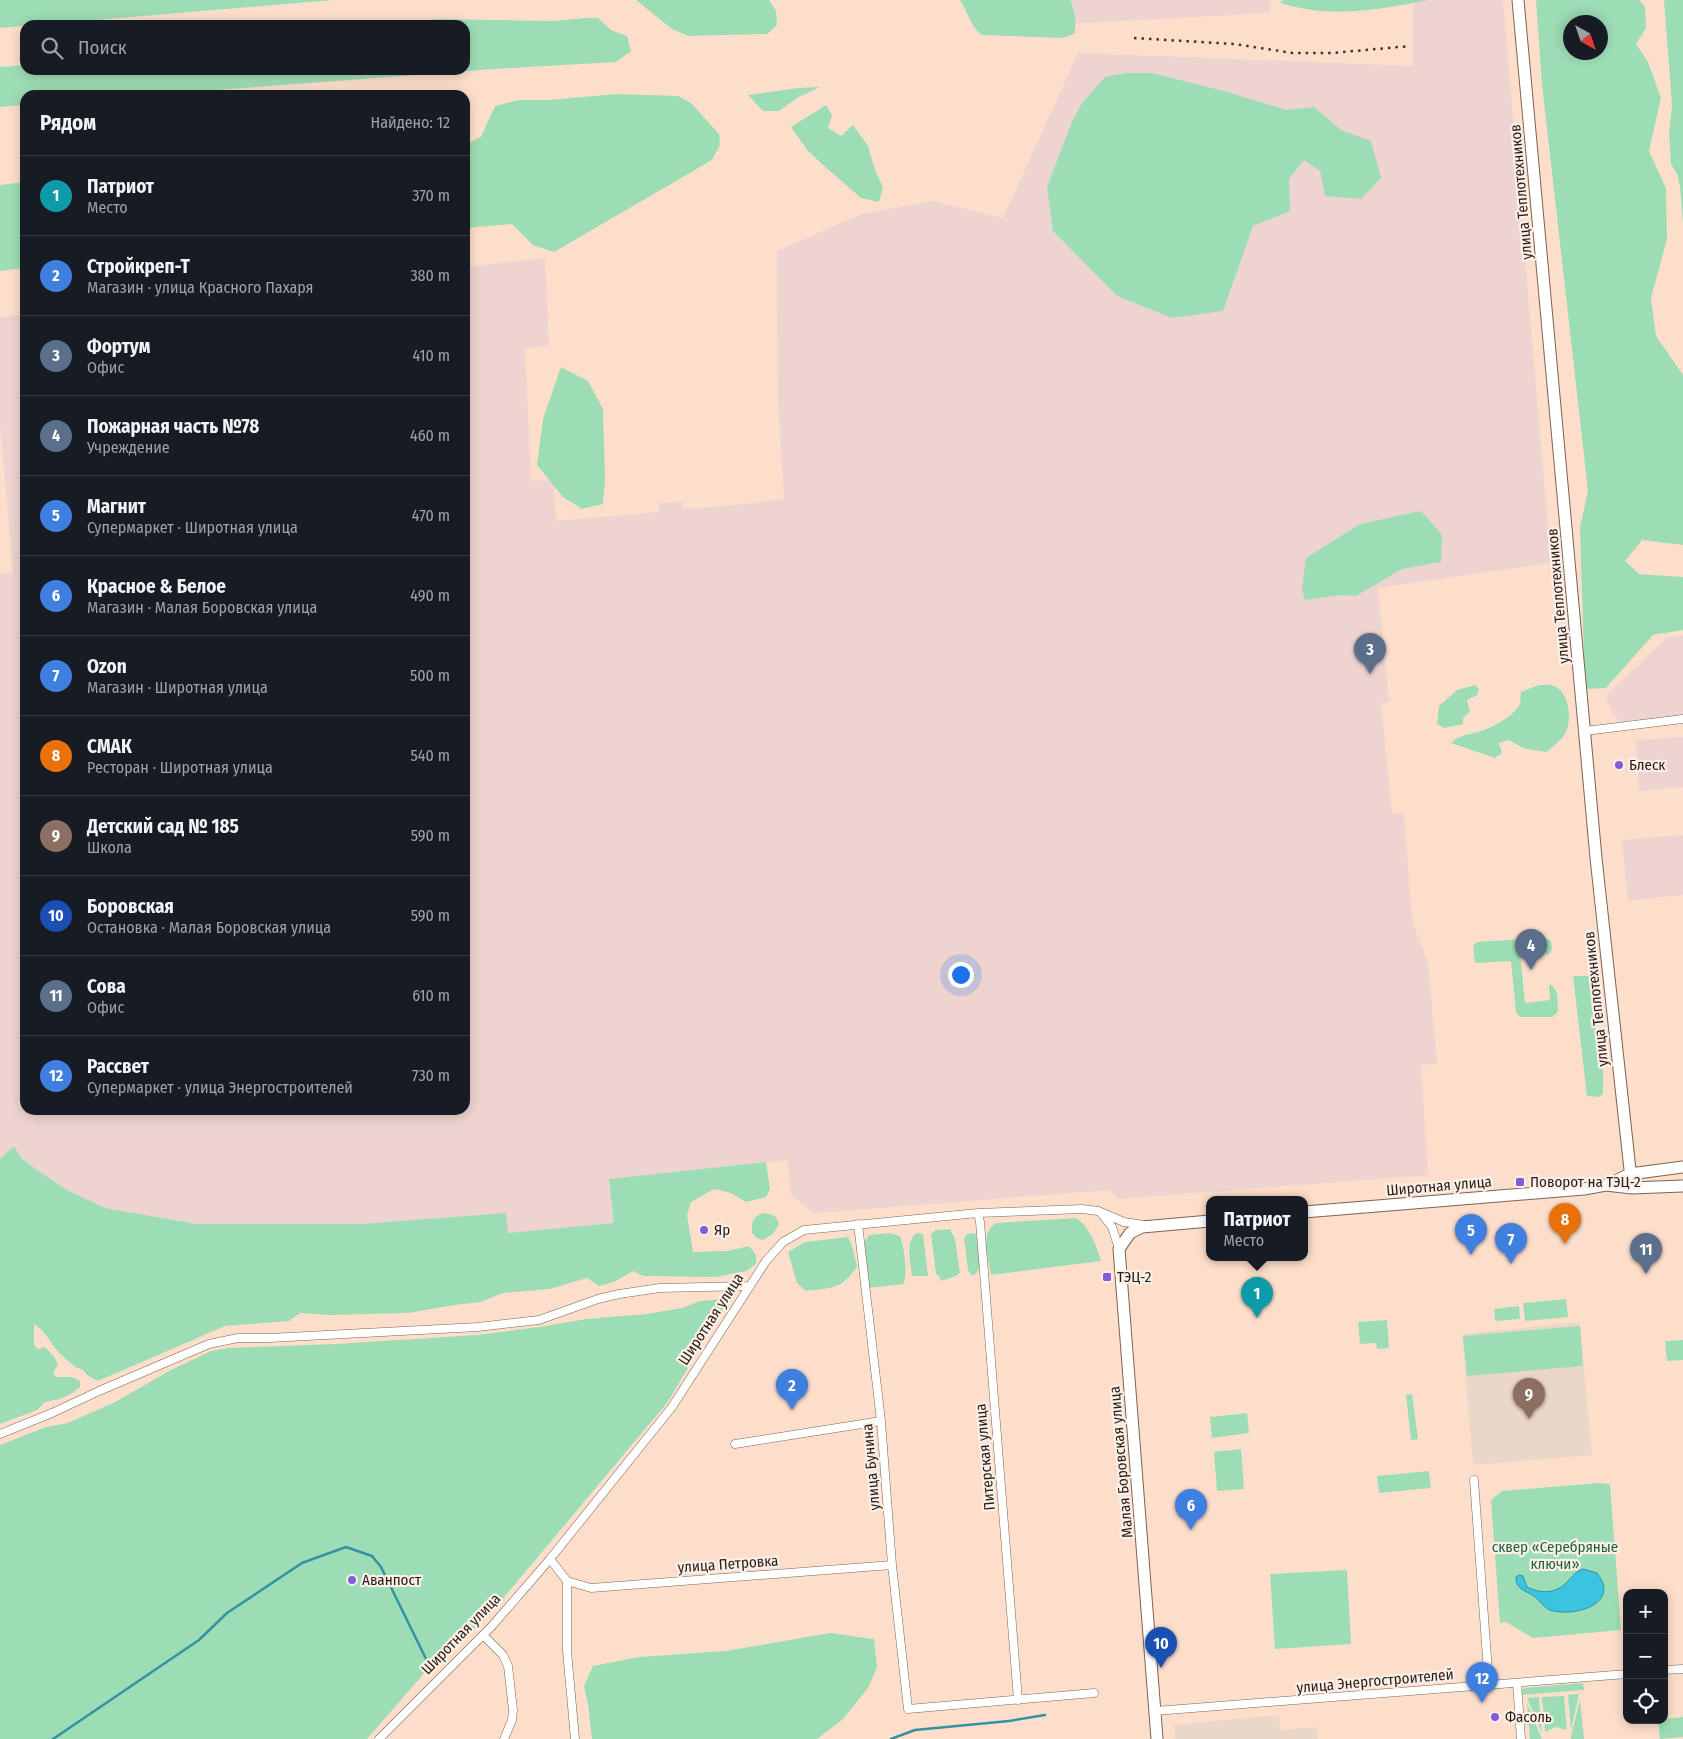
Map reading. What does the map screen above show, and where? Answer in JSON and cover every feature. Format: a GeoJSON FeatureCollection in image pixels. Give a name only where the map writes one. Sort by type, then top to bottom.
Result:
{"type":"FeatureCollection","features":[{"type":"Feature","properties":{"kind":"main road","name":"улица Теплотехников"},"geometry":{"type":"LineString","coordinates":[[1518,0],[1596,858],[1632,1188]]}},
{"type":"Feature","properties":{"kind":"main road","name":"Широтная улица"},"geometry":{"type":"LineString","coordinates":[[1308,1212],[1575,1190],[1606,1185],[1630,1174],[1683,1168]]}},
{"type":"Feature","properties":{"kind":"main road","name":"Широтная улица"},"geometry":{"type":"LineString","coordinates":[[1606,1185],[1632,1188],[1683,1186]]}},
{"type":"Feature","properties":{"kind":"main road","name":"Широтная улица"},"geometry":{"type":"LineString","coordinates":[[1148,1225],[1206,1221]]}},
{"type":"Feature","properties":{"kind":"main road"},"geometry":{"type":"LineString","coordinates":[[1119,1249],[1130,1233],[1148,1225]]}},
{"type":"Feature","properties":{"kind":"main road","name":"Малая Боровская улица"},"geometry":{"type":"LineString","coordinates":[[1119,1249],[1157,1739]]}},
{"type":"Feature","properties":{"kind":"street"},"geometry":{"type":"LineString","coordinates":[[1585,731],[1683,719]]}},
{"type":"Feature","properties":{"kind":"street","name":"Широтная улица"},"geometry":{"type":"LineString","coordinates":[[379,1739],[483,1635],[550,1559],[672,1407],[766,1260],[782,1242],[804,1230],[978,1213],[1082,1209],[1098,1211],[1124,1222],[1148,1225]]}},
{"type":"Feature","properties":{"kind":"street"},"geometry":{"type":"LineString","coordinates":[[1098,1211],[1112,1227],[1119,1249]]}},
{"type":"Feature","properties":{"kind":"street","name":"Питерская улица"},"geometry":{"type":"LineString","coordinates":[[978,1213],[1018,1700]]}},
{"type":"Feature","properties":{"kind":"street","name":"улица Бунина"},"geometry":{"type":"LineString","coordinates":[[858,1224],[881,1420],[892,1565],[908,1709],[1018,1700]]}},
{"type":"Feature","properties":{"kind":"street"},"geometry":{"type":"LineString","coordinates":[[0,1434],[210,1344],[238,1338],[487,1326],[539,1320],[619,1294],[660,1288],[750,1286]]}},
{"type":"Feature","properties":{"kind":"street"},"geometry":{"type":"LineString","coordinates":[[734,1444],[881,1420]]}},
{"type":"Feature","properties":{"kind":"street"},"geometry":{"type":"LineString","coordinates":[[1474,1480],[1489,1685]]}},
{"type":"Feature","properties":{"kind":"street"},"geometry":{"type":"LineString","coordinates":[[550,1559],[567,1581],[567,1651],[574,1739]]}},
{"type":"Feature","properties":{"kind":"street","name":"улица Петровка"},"geometry":{"type":"LineString","coordinates":[[567,1581],[591,1588],[892,1565]]}},
{"type":"Feature","properties":{"kind":"street"},"geometry":{"type":"LineString","coordinates":[[483,1635],[503,1655],[508,1666],[513,1710],[512,1720],[504,1739]]}},
{"type":"Feature","properties":{"kind":"street"},"geometry":{"type":"LineString","coordinates":[[1668,1670],[1683,1669]]}},
{"type":"Feature","properties":{"kind":"street","name":"улица Энергостроителей"},"geometry":{"type":"LineString","coordinates":[[1155,1712],[1623,1674]]}},
{"type":"Feature","properties":{"kind":"street"},"geometry":{"type":"LineString","coordinates":[[1517,1683],[1521,1739]]}},
{"type":"Feature","properties":{"kind":"street"},"geometry":{"type":"LineString","coordinates":[[1018,1700],[1094,1693]]}},
{"type":"Feature","properties":{"kind":"shaded area"},"geometry":{"type":"Polygon","coordinates":[[[1063,0],[1271,0],[1269,13],[1066,24],[1063,0]]]}},
{"type":"Feature","properties":{"kind":"shaded area"},"geometry":{"type":"Polygon","coordinates":[[[1413,0],[1503,0],[1551,563],[1378,588],[1389,702],[1381,703],[1392,814],[1404,813],[1412,921],[1428,962],[1437,1064],[1421,1065],[1428,1175],[1118,1199],[1110,1190],[814,1213],[791,1195],[788,1160],[609,1179],[615,1223],[507,1233],[505,1213],[362,1224],[197,1224],[105,1208],[67,1190],[43,1174],[22,1159],[14,1146],[0,1159],[0,574],[13,573],[0,422],[0,317],[20,315],[20,1115],[470,1115],[470,266],[545,258],[549,345],[525,349],[531,481],[553,480],[556,521],[659,512],[659,503],[683,502],[683,509],[784,499],[778,401],[777,251],[862,214],[933,201],[1003,218],[1078,53],[1413,66],[1413,0]]]}},
{"type":"Feature","properties":{"kind":"shaded area"},"geometry":{"type":"Polygon","coordinates":[[[1683,635],[1683,716],[1621,723],[1611,710],[1606,696],[1666,638],[1683,635]]]}},
{"type":"Feature","properties":{"kind":"shaded area"},"geometry":{"type":"Polygon","coordinates":[[[1683,737],[1683,787],[1639,791],[1636,740],[1683,737]]]}},
{"type":"Feature","properties":{"kind":"shaded area"},"geometry":{"type":"Polygon","coordinates":[[[1683,835],[1683,895],[1628,901],[1622,840],[1683,835]]]}},
{"type":"Feature","properties":{"kind":"shaded area"},"geometry":{"type":"Polygon","coordinates":[[[1580,1322],[1592,1455],[1473,1465],[1462,1334],[1580,1322]]]}},
{"type":"Feature","properties":{"kind":"shaded area"},"geometry":{"type":"Polygon","coordinates":[[[1279,1715],[1280,1730],[1317,1727],[1318,1739],[1175,1739],[1174,1725],[1279,1715]]]}},
{"type":"Feature","properties":{"kind":"green space"},"geometry":{"type":"Polygon","coordinates":[[[0,0],[334,0],[95,20],[20,20],[20,26],[0,28],[0,0]]]}},
{"type":"Feature","properties":{"kind":"green space"},"geometry":{"type":"Polygon","coordinates":[[[636,0],[769,0],[776,11],[777,25],[767,34],[688,36],[672,29],[636,0]]]}},
{"type":"Feature","properties":{"kind":"green space"},"geometry":{"type":"Polygon","coordinates":[[[960,0],[1070,0],[1075,17],[1074,34],[1063,38],[981,35],[974,27],[960,0]]]}},
{"type":"Feature","properties":{"kind":"green space"},"geometry":{"type":"Polygon","coordinates":[[[1283,0],[1429,0],[1372,10],[1337,12],[1318,11],[1280,3],[1283,0]]]}},
{"type":"Feature","properties":{"kind":"green space"},"geometry":{"type":"Polygon","coordinates":[[[1536,0],[1639,0],[1645,7],[1646,28],[1636,44],[1648,62],[1661,98],[1649,151],[1666,188],[1667,239],[1651,298],[1656,336],[1683,375],[1683,545],[1642,540],[1625,561],[1639,574],[1683,577],[1683,630],[1653,635],[1606,688],[1585,689],[1580,527],[1588,491],[1542,84],[1536,0]]]}},
{"type":"Feature","properties":{"kind":"green space"},"geometry":{"type":"Polygon","coordinates":[[[1664,0],[1683,0],[1683,225],[1680,186],[1677,174],[1671,164],[1669,133],[1672,106],[1664,0]]]}},
{"type":"Feature","properties":{"kind":"green space"},"geometry":{"type":"Polygon","coordinates":[[[598,18],[611,30],[627,36],[631,51],[616,62],[470,71],[470,20],[430,20],[436,19],[555,21],[598,18]]]}},
{"type":"Feature","properties":{"kind":"green space"},"geometry":{"type":"Polygon","coordinates":[[[20,65],[20,75],[415,75],[218,90],[20,90],[20,105],[0,107],[0,67],[20,65]]]}},
{"type":"Feature","properties":{"kind":"green space"},"geometry":{"type":"Polygon","coordinates":[[[1126,73],[1152,73],[1220,90],[1287,110],[1314,107],[1341,130],[1371,141],[1381,178],[1361,199],[1325,196],[1320,171],[1304,160],[1289,179],[1290,211],[1253,226],[1223,311],[1172,318],[1117,296],[1053,231],[1047,187],[1072,122],[1082,103],[1105,77],[1126,73]]]}},
{"type":"Feature","properties":{"kind":"green space"},"geometry":{"type":"Polygon","coordinates":[[[820,87],[797,98],[779,111],[763,111],[748,95],[798,88],[820,87]]]}},
{"type":"Feature","properties":{"kind":"green space"},"geometry":{"type":"Polygon","coordinates":[[[617,94],[678,96],[691,103],[719,134],[720,145],[712,160],[554,252],[533,245],[512,224],[470,228],[470,142],[481,137],[495,106],[519,100],[549,100],[617,94]]]}},
{"type":"Feature","properties":{"kind":"green space"},"geometry":{"type":"Polygon","coordinates":[[[826,105],[832,115],[828,128],[841,136],[853,125],[868,146],[875,170],[883,187],[879,202],[861,198],[808,151],[791,127],[826,105]]]}},
{"type":"Feature","properties":{"kind":"green space"},"geometry":{"type":"Polygon","coordinates":[[[20,183],[20,269],[0,271],[0,185],[20,183]]]}},
{"type":"Feature","properties":{"kind":"green space"},"geometry":{"type":"Polygon","coordinates":[[[561,367],[588,381],[603,409],[605,480],[603,504],[582,509],[563,497],[537,465],[543,419],[561,367]]]}},
{"type":"Feature","properties":{"kind":"green space"},"geometry":{"type":"Polygon","coordinates":[[[1421,511],[1442,535],[1441,562],[1402,569],[1356,596],[1341,595],[1305,600],[1302,589],[1306,558],[1360,524],[1421,511]]]}},
{"type":"Feature","properties":{"kind":"green space"},"geometry":{"type":"Polygon","coordinates":[[[1475,685],[1479,689],[1477,695],[1467,700],[1470,711],[1463,718],[1463,724],[1444,728],[1437,724],[1439,706],[1457,690],[1475,685]]]}},
{"type":"Feature","properties":{"kind":"green space"},"geometry":{"type":"Polygon","coordinates":[[[1539,685],[1551,685],[1559,689],[1566,700],[1569,713],[1568,727],[1565,735],[1547,752],[1526,749],[1508,740],[1499,743],[1502,753],[1495,758],[1451,743],[1459,737],[1484,730],[1504,720],[1520,704],[1521,692],[1539,685]]]}},
{"type":"Feature","properties":{"kind":"green space"},"geometry":{"type":"Polygon","coordinates":[[[1545,938],[1551,941],[1552,950],[1548,955],[1546,955],[1545,940],[1519,943],[1525,1003],[1550,1000],[1549,984],[1553,986],[1556,992],[1558,1011],[1553,1017],[1520,1017],[1516,1012],[1511,961],[1475,963],[1473,946],[1477,942],[1545,938]]]}},
{"type":"Feature","properties":{"kind":"green space"},"geometry":{"type":"Polygon","coordinates":[[[1573,976],[1592,976],[1597,995],[1593,1011],[1594,1023],[1600,1043],[1603,1073],[1603,1094],[1599,1097],[1587,1096],[1573,976]]]}},
{"type":"Feature","properties":{"kind":"green space"},"geometry":{"type":"Polygon","coordinates":[[[14,1146],[22,1159],[43,1174],[67,1190],[105,1208],[197,1224],[361,1224],[506,1213],[508,1233],[614,1223],[609,1179],[766,1162],[770,1189],[766,1197],[746,1202],[731,1193],[714,1189],[691,1202],[687,1215],[693,1252],[728,1251],[749,1246],[756,1255],[756,1264],[746,1271],[716,1277],[643,1276],[633,1271],[614,1282],[599,1286],[587,1278],[550,1289],[503,1293],[481,1302],[408,1313],[330,1315],[300,1313],[289,1321],[225,1326],[98,1381],[87,1375],[83,1370],[75,1367],[59,1353],[42,1330],[34,1324],[34,1345],[38,1349],[45,1347],[55,1358],[58,1365],[53,1373],[56,1377],[72,1377],[80,1381],[80,1387],[60,1399],[45,1402],[37,1410],[0,1424],[0,1159],[14,1146]]]}},
{"type":"Feature","properties":{"kind":"green space"},"geometry":{"type":"Polygon","coordinates":[[[763,1213],[774,1216],[779,1224],[773,1234],[763,1240],[757,1238],[752,1233],[752,1226],[753,1220],[763,1213]]]}},
{"type":"Feature","properties":{"kind":"green space"},"geometry":{"type":"Polygon","coordinates":[[[1076,1218],[1089,1231],[1101,1261],[991,1275],[986,1240],[991,1228],[996,1223],[1076,1218]]]}},
{"type":"Feature","properties":{"kind":"green space"},"geometry":{"type":"Polygon","coordinates":[[[950,1229],[955,1239],[960,1273],[941,1281],[936,1274],[931,1234],[936,1230],[950,1229]]]}},
{"type":"Feature","properties":{"kind":"green space"},"geometry":{"type":"Polygon","coordinates":[[[889,1233],[900,1236],[902,1242],[905,1266],[904,1284],[868,1288],[864,1243],[869,1235],[889,1233]]]}},
{"type":"Feature","properties":{"kind":"green space"},"geometry":{"type":"Polygon","coordinates":[[[917,1233],[923,1234],[928,1276],[912,1276],[909,1247],[917,1233]]]}},
{"type":"Feature","properties":{"kind":"green space"},"geometry":{"type":"Polygon","coordinates":[[[975,1233],[980,1263],[979,1269],[972,1276],[968,1270],[964,1238],[967,1234],[975,1233]]]}},
{"type":"Feature","properties":{"kind":"green space"},"geometry":{"type":"Polygon","coordinates":[[[848,1237],[857,1266],[847,1279],[836,1286],[806,1291],[797,1283],[788,1252],[805,1242],[848,1237]]]}},
{"type":"Feature","properties":{"kind":"green space"},"geometry":{"type":"Polygon","coordinates":[[[723,1299],[728,1301],[667,1403],[484,1621],[433,1663],[367,1739],[0,1739],[0,1445],[46,1427],[68,1423],[115,1402],[171,1370],[211,1351],[227,1348],[336,1344],[477,1335],[586,1319],[647,1314],[682,1308],[700,1301],[723,1299]]]}},
{"type":"Feature","properties":{"kind":"green space"},"geometry":{"type":"Polygon","coordinates":[[[1566,1299],[1568,1317],[1525,1321],[1523,1303],[1566,1299]]]}},
{"type":"Feature","properties":{"kind":"green space"},"geometry":{"type":"Polygon","coordinates":[[[1519,1306],[1520,1319],[1495,1321],[1494,1309],[1519,1306]]]}},
{"type":"Feature","properties":{"kind":"green space"},"geometry":{"type":"Polygon","coordinates":[[[1387,1320],[1389,1348],[1377,1349],[1376,1343],[1360,1344],[1358,1322],[1387,1320]]]}},
{"type":"Feature","properties":{"kind":"green space"},"geometry":{"type":"Polygon","coordinates":[[[1580,1326],[1583,1366],[1467,1376],[1463,1336],[1580,1326]]]}},
{"type":"Feature","properties":{"kind":"green space"},"geometry":{"type":"Polygon","coordinates":[[[1683,1340],[1683,1360],[1667,1361],[1665,1341],[1683,1340]]]}},
{"type":"Feature","properties":{"kind":"green space"},"geometry":{"type":"Polygon","coordinates":[[[1412,1394],[1418,1439],[1411,1440],[1406,1395],[1412,1394]]]}},
{"type":"Feature","properties":{"kind":"green space"},"geometry":{"type":"Polygon","coordinates":[[[1247,1413],[1249,1433],[1212,1438],[1210,1417],[1247,1413]]]}},
{"type":"Feature","properties":{"kind":"green space"},"geometry":{"type":"Polygon","coordinates":[[[1241,1449],[1244,1489],[1217,1491],[1214,1452],[1241,1449]]]}},
{"type":"Feature","properties":{"kind":"green space"},"geometry":{"type":"Polygon","coordinates":[[[1429,1471],[1431,1488],[1379,1493],[1377,1476],[1429,1471]]]}},
{"type":"Feature","properties":{"kind":"green space","name":"сквер «Серебряные ключи»"},"geometry":{"type":"Polygon","coordinates":[[[1599,1483],[1610,1484],[1621,1630],[1533,1638],[1506,1622],[1500,1623],[1491,1500],[1502,1491],[1599,1483]]]}},
{"type":"Feature","properties":{"kind":"green space"},"geometry":{"type":"Polygon","coordinates":[[[1347,1570],[1351,1644],[1275,1649],[1270,1574],[1347,1570]]]}},
{"type":"Feature","properties":{"kind":"green space"},"geometry":{"type":"Polygon","coordinates":[[[830,1633],[874,1639],[877,1667],[868,1688],[842,1720],[817,1739],[592,1739],[584,1686],[593,1666],[639,1657],[726,1651],[830,1633]]]}},
{"type":"Feature","properties":{"kind":"green space"},"geometry":{"type":"Polygon","coordinates":[[[1583,1683],[1584,1690],[1522,1695],[1524,1688],[1583,1683]]]}},
{"type":"Feature","properties":{"kind":"green space"},"geometry":{"type":"Polygon","coordinates":[[[1579,1694],[1571,1730],[1568,1695],[1579,1694]]]}},
{"type":"Feature","properties":{"kind":"green space"},"geometry":{"type":"Polygon","coordinates":[[[1564,1696],[1567,1730],[1556,1727],[1545,1732],[1542,1697],[1564,1696]]]}},
{"type":"Feature","properties":{"kind":"green space"},"geometry":{"type":"Polygon","coordinates":[[[1527,1698],[1539,1698],[1542,1733],[1527,1698]]]}},
{"type":"Feature","properties":{"kind":"green space"},"geometry":{"type":"Polygon","coordinates":[[[1580,1700],[1584,1739],[1571,1739],[1571,1736],[1580,1700]]]}},
{"type":"Feature","properties":{"kind":"green space"},"geometry":{"type":"Polygon","coordinates":[[[1527,1703],[1542,1739],[1530,1739],[1527,1703]]]}},
{"type":"Feature","properties":{"kind":"green space"},"geometry":{"type":"Polygon","coordinates":[[[1683,1717],[1683,1737],[1660,1739],[1658,1724],[1668,1724],[1668,1719],[1683,1717]]]}},
{"type":"Feature","properties":{"kind":"water"},"geometry":{"type":"Polygon","coordinates":[[[1583,1569],[1597,1573],[1603,1584],[1603,1593],[1592,1606],[1571,1612],[1548,1609],[1521,1588],[1516,1581],[1516,1577],[1519,1575],[1523,1576],[1527,1587],[1548,1592],[1558,1589],[1583,1569]]]}},
{"type":"Feature","properties":{"kind":"waterway"},"geometry":{"type":"LineString","coordinates":[[53,1739],[199,1640],[227,1613],[302,1563],[346,1547],[372,1556],[381,1567],[429,1665]]}},
{"type":"Feature","properties":{"kind":"waterway"},"geometry":{"type":"LineString","coordinates":[[891,1739],[915,1730],[1009,1721],[1045,1715]]}},
{"type":"Feature","properties":{"kind":"railway"},"geometry":{"type":"LineString","coordinates":[[1134,38],[1234,44],[1293,53],[1332,53],[1410,46]]}},
{"type":"Feature","properties":{"kind":"place","name":"Фортум"},"geometry":{"type":"Point","coordinates":[1370,674]}},
{"type":"Feature","properties":{"kind":"place","name":"Блеск"},"geometry":{"type":"Point","coordinates":[1619,765]}},
{"type":"Feature","properties":{"kind":"place","name":"Пожарная часть №78"},"geometry":{"type":"Point","coordinates":[1531,970]}},
{"type":"Feature","properties":{"kind":"place","name":"Поворот на ТЭЦ-2"},"geometry":{"type":"Point","coordinates":[1520,1182]}},
{"type":"Feature","properties":{"kind":"place","name":"Яр"},"geometry":{"type":"Point","coordinates":[704,1230]}},
{"type":"Feature","properties":{"kind":"place","name":"СМАК"},"geometry":{"type":"Point","coordinates":[1565,1244]}},
{"type":"Feature","properties":{"kind":"place","name":"Магнит"},"geometry":{"type":"Point","coordinates":[1471,1255]}},
{"type":"Feature","properties":{"kind":"place","name":"Ozon"},"geometry":{"type":"Point","coordinates":[1511,1264]}},
{"type":"Feature","properties":{"kind":"place","name":"Сова"},"geometry":{"type":"Point","coordinates":[1646,1274]}},
{"type":"Feature","properties":{"kind":"place","name":"ТЭЦ-2"},"geometry":{"type":"Point","coordinates":[1107,1277]}},
{"type":"Feature","properties":{"kind":"place","name":"Патриот"},"geometry":{"type":"Point","coordinates":[1257,1318]}},
{"type":"Feature","properties":{"kind":"place","name":"Стройкреп-Т"},"geometry":{"type":"Point","coordinates":[792,1410]}},
{"type":"Feature","properties":{"kind":"place","name":"Детский сад № 185"},"geometry":{"type":"Point","coordinates":[1529,1419]}},
{"type":"Feature","properties":{"kind":"place","name":"Красное & Белое"},"geometry":{"type":"Point","coordinates":[1191,1530]}},
{"type":"Feature","properties":{"kind":"place","name":"Аванпост"},"geometry":{"type":"Point","coordinates":[352,1580]}},
{"type":"Feature","properties":{"kind":"place","name":"Боровская"},"geometry":{"type":"Point","coordinates":[1161,1668]}},
{"type":"Feature","properties":{"kind":"place","name":"Рассвет"},"geometry":{"type":"Point","coordinates":[1482,1703]}},
{"type":"Feature","properties":{"kind":"place","name":"Фасоль"},"geometry":{"type":"Point","coordinates":[1495,1717]}}]}
